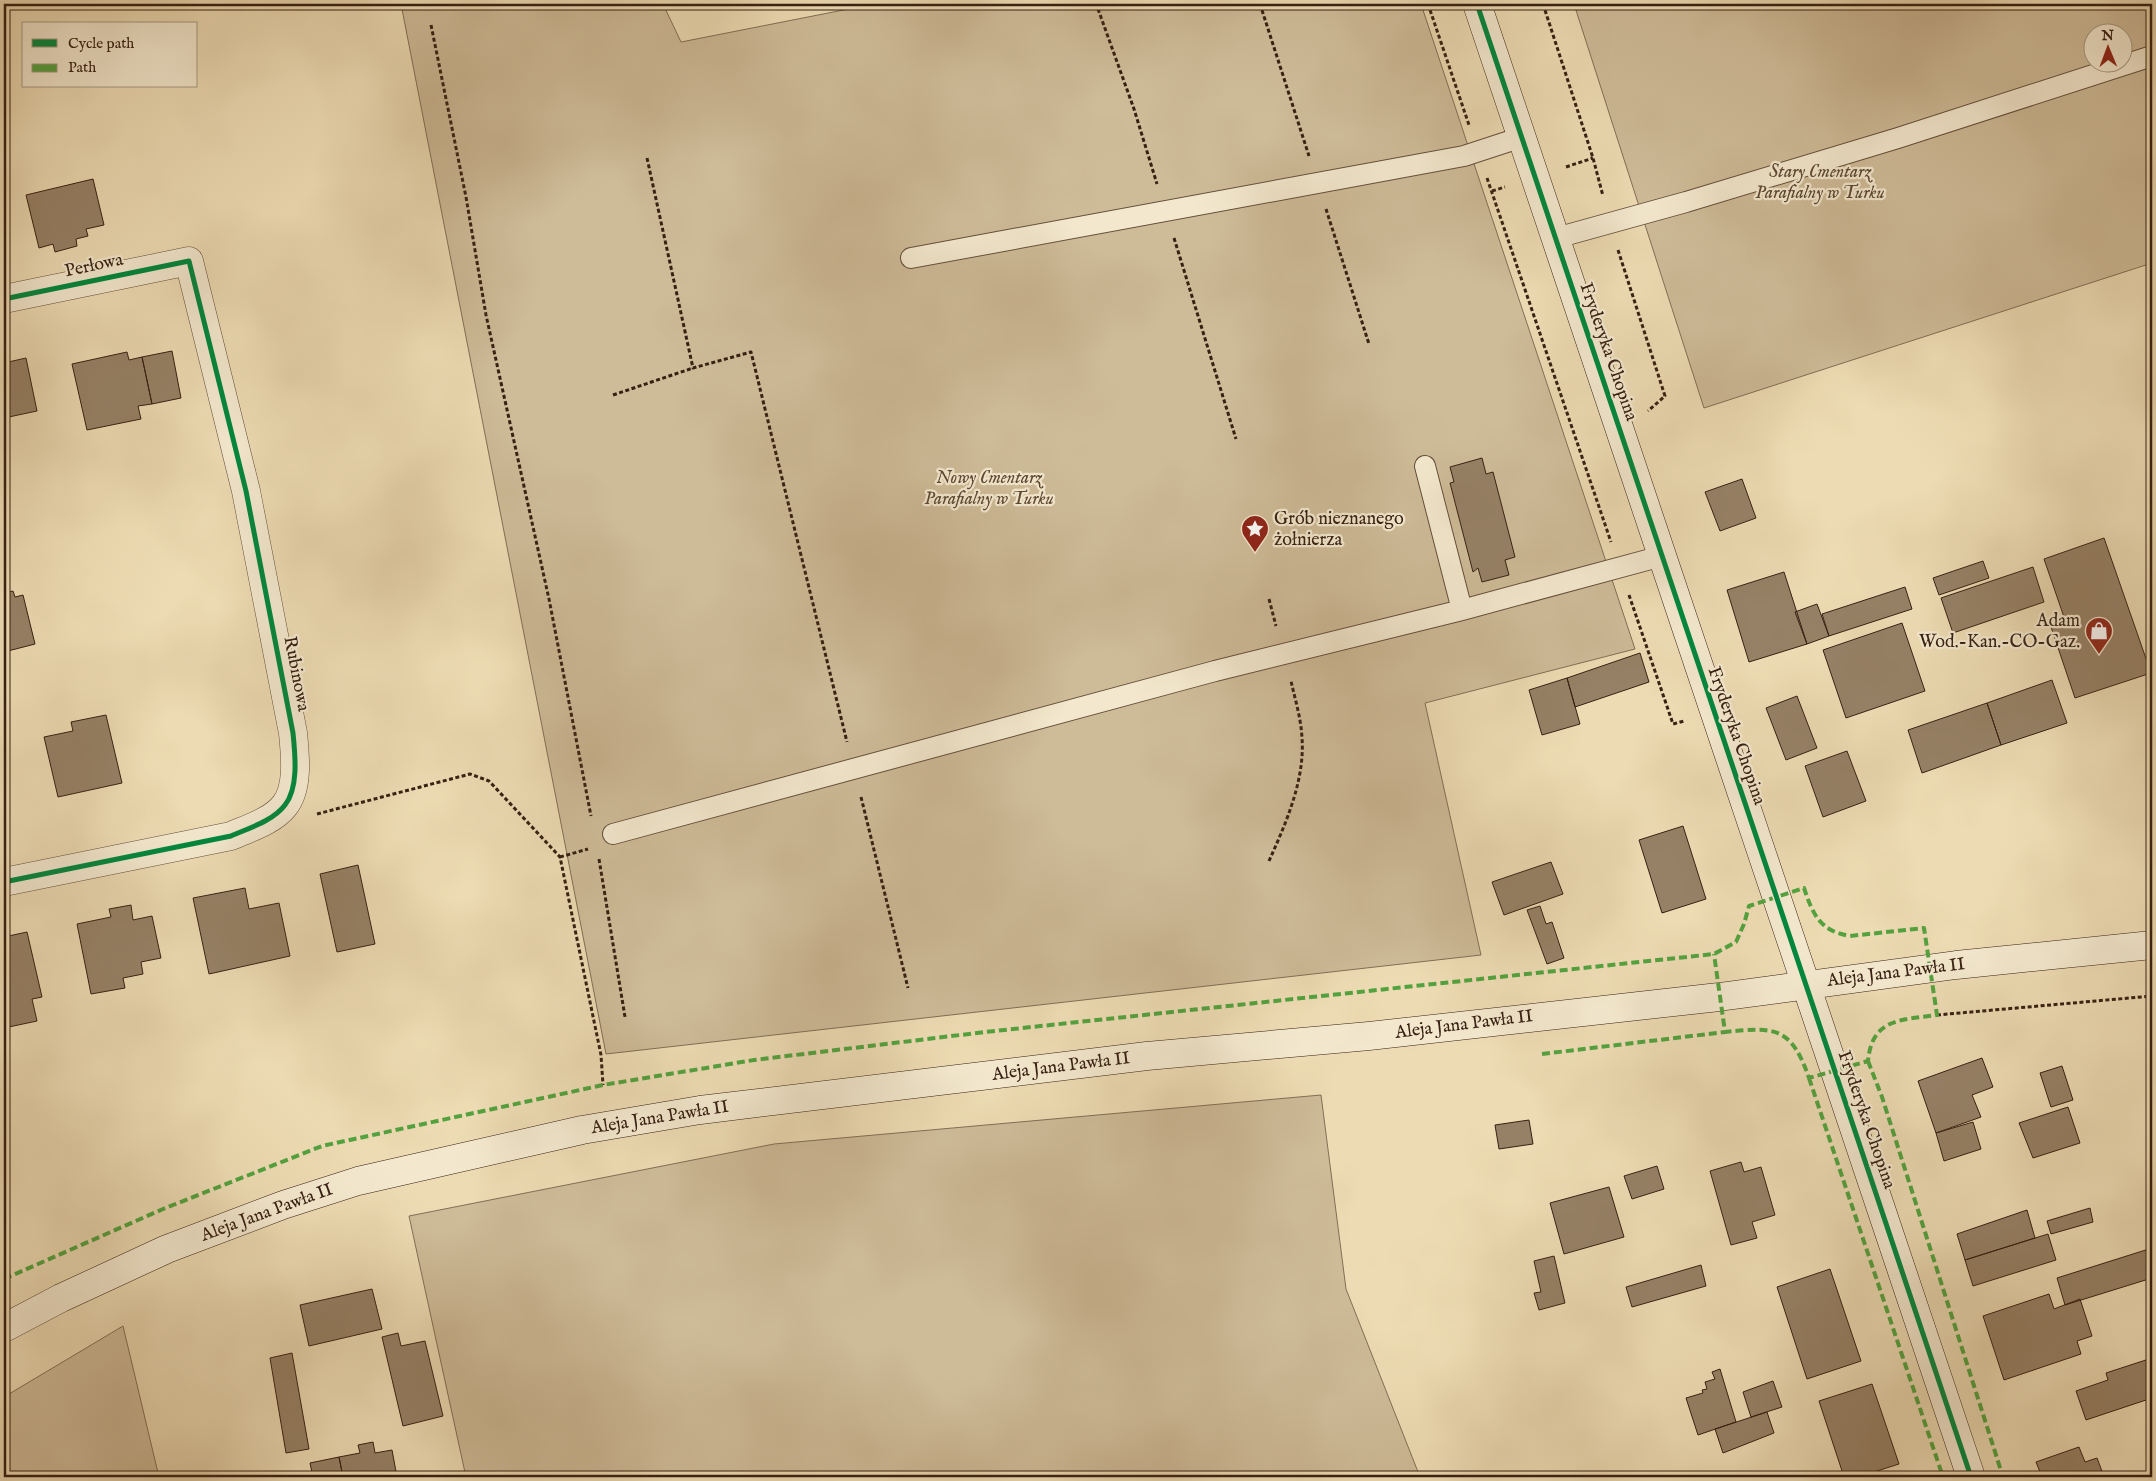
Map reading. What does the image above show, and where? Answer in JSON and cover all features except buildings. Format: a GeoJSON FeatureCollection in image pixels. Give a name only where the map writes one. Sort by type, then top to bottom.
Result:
{"type":"FeatureCollection","features":[{"type":"Feature","properties":{"kind":"street","name":"Fryderyka Chopina"},"geometry":{"type":"LineString","coordinates":[[1477,4],[1971,1477]]}},
{"type":"Feature","properties":{"kind":"street","name":"Perłowa"},"geometry":{"type":"LineString","coordinates":[[4,299],[189,260]]}},
{"type":"Feature","properties":{"kind":"street","name":"Rubinowa"},"geometry":{"type":"LineString","coordinates":[[4,882],[231,836],[262,822],[285,805],[296,774],[293,733],[246,491],[189,260]]}},
{"type":"Feature","properties":{"kind":"street","name":"Aleja Jana Pawła II"},"geometry":{"type":"LineString","coordinates":[[4,1328],[60,1298],[167,1249],[283,1205],[358,1181],[582,1130],[700,1110],[1137,1058],[1369,1036],[1805,985],[1956,965],[2152,945]]}},
{"type":"Feature","properties":{"kind":"lane"},"geometry":{"type":"LineString","coordinates":[[1556,238],[1686,202],[1888,141],[2152,56]]}},
{"type":"Feature","properties":{"kind":"lane"},"geometry":{"type":"LineString","coordinates":[[911,258],[1464,156],[1522,137]]}},
{"type":"Feature","properties":{"kind":"lane"},"geometry":{"type":"LineString","coordinates":[[1425,466],[1462,610]]}},
{"type":"Feature","properties":{"kind":"lane"},"geometry":{"type":"LineString","coordinates":[[613,834],[1284,654],[1462,610],[1662,556]]}},
{"type":"Feature","properties":{"kind":"path"},"geometry":{"type":"LineString","coordinates":[[1260,4],[1369,344]]}},
{"type":"Feature","properties":{"kind":"path"},"geometry":{"type":"LineString","coordinates":[[1428,4],[1473,135]]}},
{"type":"Feature","properties":{"kind":"path"},"geometry":{"type":"LineString","coordinates":[[1543,4],[1593,158],[1609,223],[1665,396],[1641,416]]}},
{"type":"Feature","properties":{"kind":"path"},"geometry":{"type":"LineString","coordinates":[[1098,9],[1134,109],[1236,440]]}},
{"type":"Feature","properties":{"kind":"path"},"geometry":{"type":"LineString","coordinates":[[431,25],[466,198],[486,315],[548,599],[591,818]]}},
{"type":"Feature","properties":{"kind":"path"},"geometry":{"type":"LineString","coordinates":[[647,158],[693,368]]}},
{"type":"Feature","properties":{"kind":"path"},"geometry":{"type":"LineString","coordinates":[[1485,172],[1612,546]]}},
{"type":"Feature","properties":{"kind":"path"},"geometry":{"type":"LineString","coordinates":[[613,394],[693,368],[751,352],[908,988]]}},
{"type":"Feature","properties":{"kind":"path"},"geometry":{"type":"LineString","coordinates":[[1628,593],[1672,724],[1690,720]]}},
{"type":"Feature","properties":{"kind":"path"},"geometry":{"type":"LineString","coordinates":[[1269,861],[1289,816],[1299,773],[1303,740],[1284,654]]}},
{"type":"Feature","properties":{"kind":"path"},"geometry":{"type":"LineString","coordinates":[[308,816],[470,774],[489,781],[560,857],[601,1055],[603,1085]]}},
{"type":"Feature","properties":{"kind":"path"},"geometry":{"type":"LineString","coordinates":[[598,856],[626,1018]]}},
{"type":"Feature","properties":{"kind":"path"},"geometry":{"type":"LineString","coordinates":[[1937,1015],[2152,996]]}},
{"type":"Feature","properties":{"kind":"green space","name":"Nowy Cmentarz Parafialny w Turku"},"geometry":{"type":"Polygon","coordinates":[[[401,4],[663,4],[681,42],[874,4],[1421,4],[1635,649],[1425,703],[1481,955],[606,1054],[401,4]]]}},
{"type":"Feature","properties":{"kind":"green space","name":"Stary Cmentarz Parafialny w Turku"},"geometry":{"type":"Polygon","coordinates":[[[1574,4],[2152,4],[2152,263],[1704,408],[1574,4]]]}},
{"type":"Feature","properties":{"kind":"green space"},"geometry":{"type":"Polygon","coordinates":[[[1321,1095],[1346,1289],[1420,1477],[466,1477],[409,1216],[774,1144],[1321,1095]]]}},
{"type":"Feature","properties":{"kind":"green space"},"geometry":{"type":"Polygon","coordinates":[[[123,1326],[159,1477],[4,1477],[4,1397],[123,1326]]]}},
{"type":"Feature","properties":{"kind":"marked path"},"geometry":{"type":"LineString","coordinates":[[4,1279],[163,1209],[322,1146],[603,1085],[754,1060],[985,1032],[1714,954],[1736,942],[1749,906],[1804,888],[1819,920],[1825,926],[1840,934],[1850,936],[1924,928],[1937,1015],[1900,1020],[1890,1024],[1875,1036],[1868,1061],[1809,1078],[1795,1048],[1788,1039],[1779,1034],[1757,1030],[1725,1032],[1714,954]]}},
{"type":"Feature","properties":{"kind":"marked path"},"geometry":{"type":"LineString","coordinates":[[1542,1054],[1725,1032]]}},
{"type":"Feature","properties":{"kind":"marked path"},"geometry":{"type":"LineString","coordinates":[[1868,1061],[1882,1097],[2003,1477]]}},
{"type":"Feature","properties":{"kind":"marked path"},"geometry":{"type":"LineString","coordinates":[[1809,1078],[1943,1477]]}},
{"type":"Feature","properties":{"kind":"cycle path"},"geometry":{"type":"LineString","coordinates":[[1477,4],[1971,1477]]}},
{"type":"Feature","properties":{"kind":"cycle path"},"geometry":{"type":"LineString","coordinates":[[4,299],[189,261],[246,491],[293,733],[295,760],[294,780],[289,798],[280,811],[260,824],[231,836],[4,882]]}},
{"type":"Feature","properties":{"kind":"place","name":"Grób nieznanego żołnierza"},"geometry":{"type":"Point","coordinates":[1255,553]}},
{"type":"Feature","properties":{"kind":"place","name":"Adam Wod.-Kan.-CO-Gaz."},"geometry":{"type":"Point","coordinates":[2099,655]}}]}
